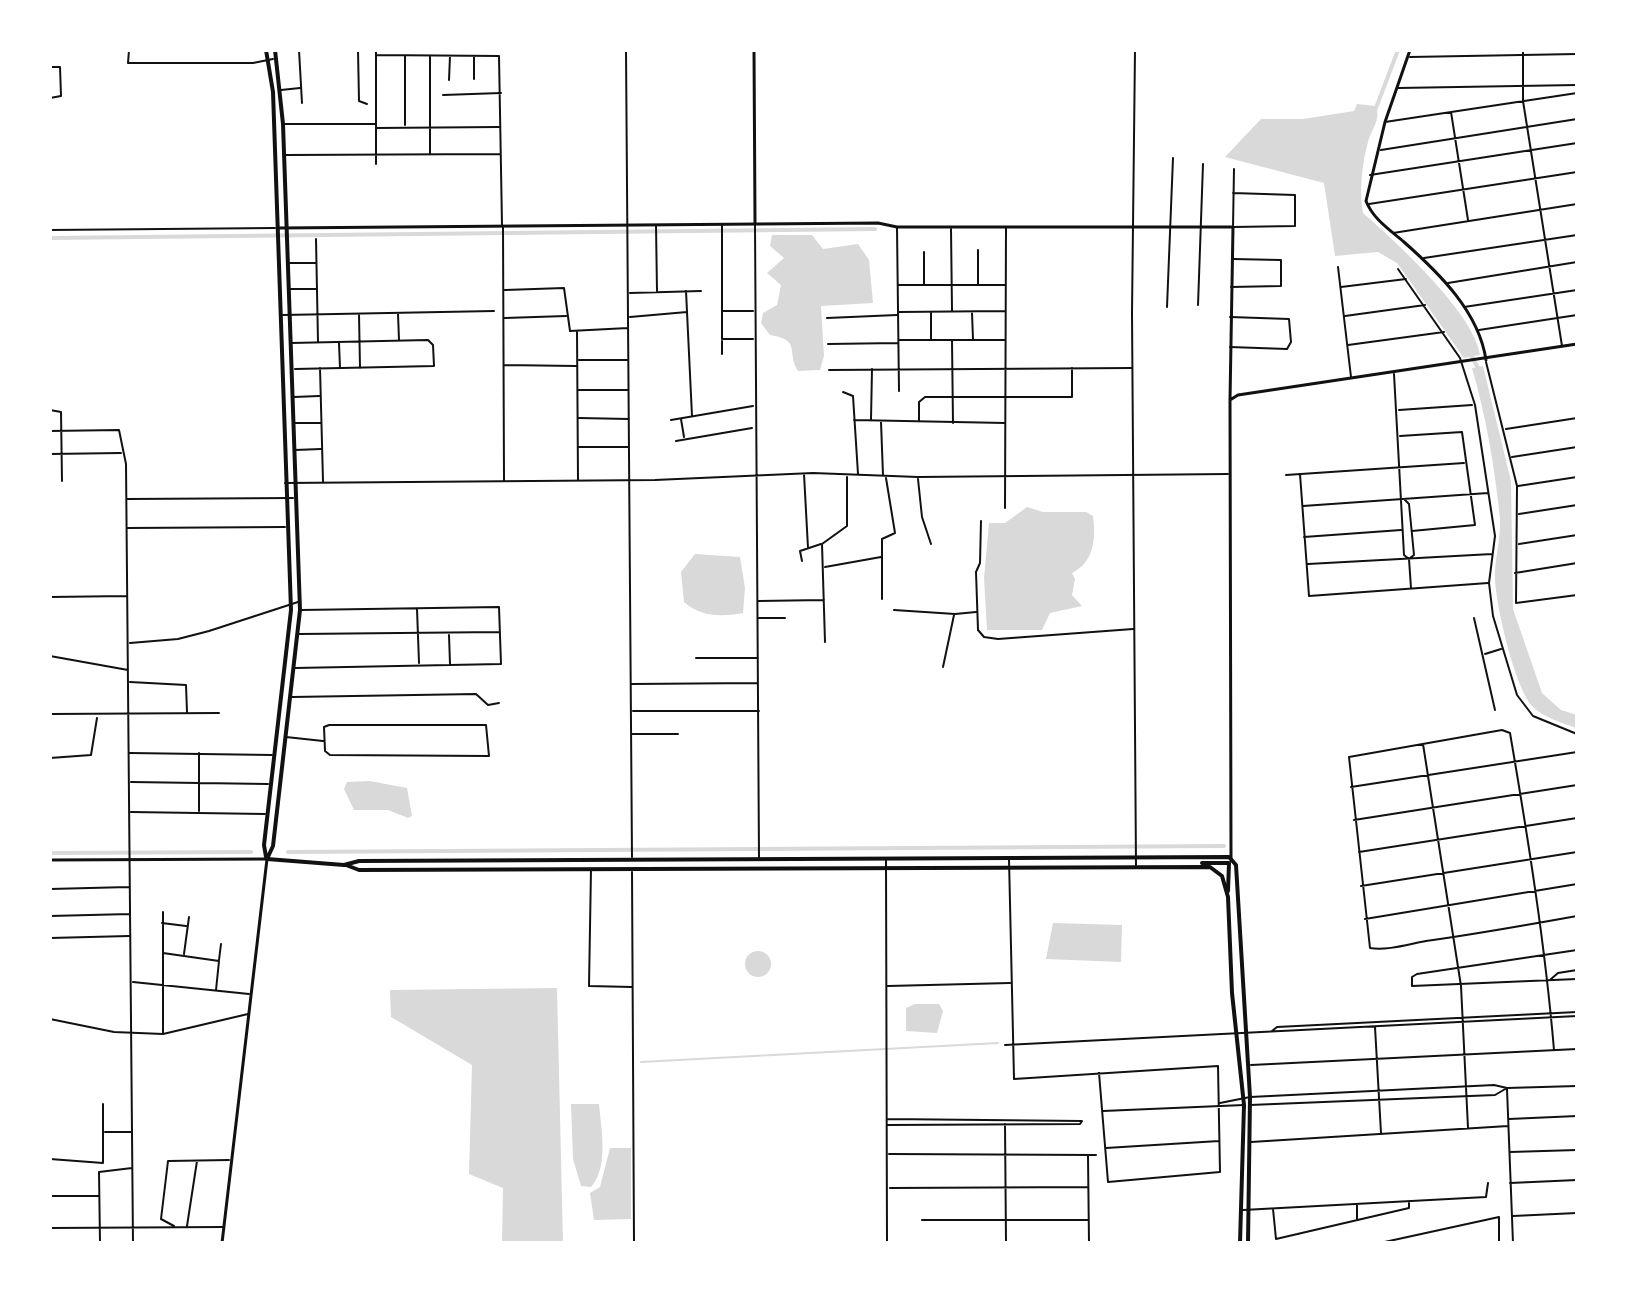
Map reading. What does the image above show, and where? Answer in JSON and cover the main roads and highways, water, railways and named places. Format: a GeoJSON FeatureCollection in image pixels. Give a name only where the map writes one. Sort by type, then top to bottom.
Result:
{"type":"FeatureCollection","features":[{"type":"Feature","properties":{"kind":"main road"},"geometry":{"type":"LineString","coordinates":[[266,50],[273,92],[291,603],[268,814],[267,859]]}},
{"type":"Feature","properties":{"kind":"main road"},"geometry":{"type":"LineString","coordinates":[[267,859],[273,846],[300,610],[283,124],[275,50]]}},
{"type":"Feature","properties":{"kind":"main road"},"geometry":{"type":"LineString","coordinates":[[344,865],[359,861],[759,857],[1136,857],[1230,861],[1236,865],[1250,1097],[1247,1105],[1248,1243]]}},
{"type":"Feature","properties":{"kind":"main road"},"geometry":{"type":"LineString","coordinates":[[759,857],[760,867]]}},
{"type":"Feature","properties":{"kind":"main road"},"geometry":{"type":"LineString","coordinates":[[267,859],[344,865],[359,870],[1136,865],[1230,861]]}},
{"type":"Feature","properties":{"kind":"main road"},"geometry":{"type":"LineString","coordinates":[[632,860],[632,868]]}},
{"type":"Feature","properties":{"kind":"main road"},"geometry":{"type":"LineString","coordinates":[[1230,861],[1228,897],[1237,1032],[1251,1142],[1240,1243]]}},
{"type":"Feature","properties":{"kind":"main road"},"geometry":{"type":"LineString","coordinates":[[1192,864],[1218,872],[1228,897]]}},
{"type":"Feature","properties":{"kind":"waterway"},"geometry":{"type":"LineString","coordinates":[[1376,108],[1398,50]]}},
{"type":"Feature","properties":{"kind":"waterway"},"geometry":{"type":"LineString","coordinates":[[50,238],[875,229]]}},
{"type":"Feature","properties":{"kind":"waterway"},"geometry":{"type":"LineString","coordinates":[[1470,353],[1479,370]]}},
{"type":"Feature","properties":{"kind":"waterway"},"geometry":{"type":"LineString","coordinates":[[288,852],[1224,846]]}},
{"type":"Feature","properties":{"kind":"waterway"},"geometry":{"type":"LineString","coordinates":[[50,853],[251,852]]}},
{"type":"Feature","properties":{"kind":"waterway"},"geometry":{"type":"LineString","coordinates":[[641,1062],[998,1043]]}}]}
